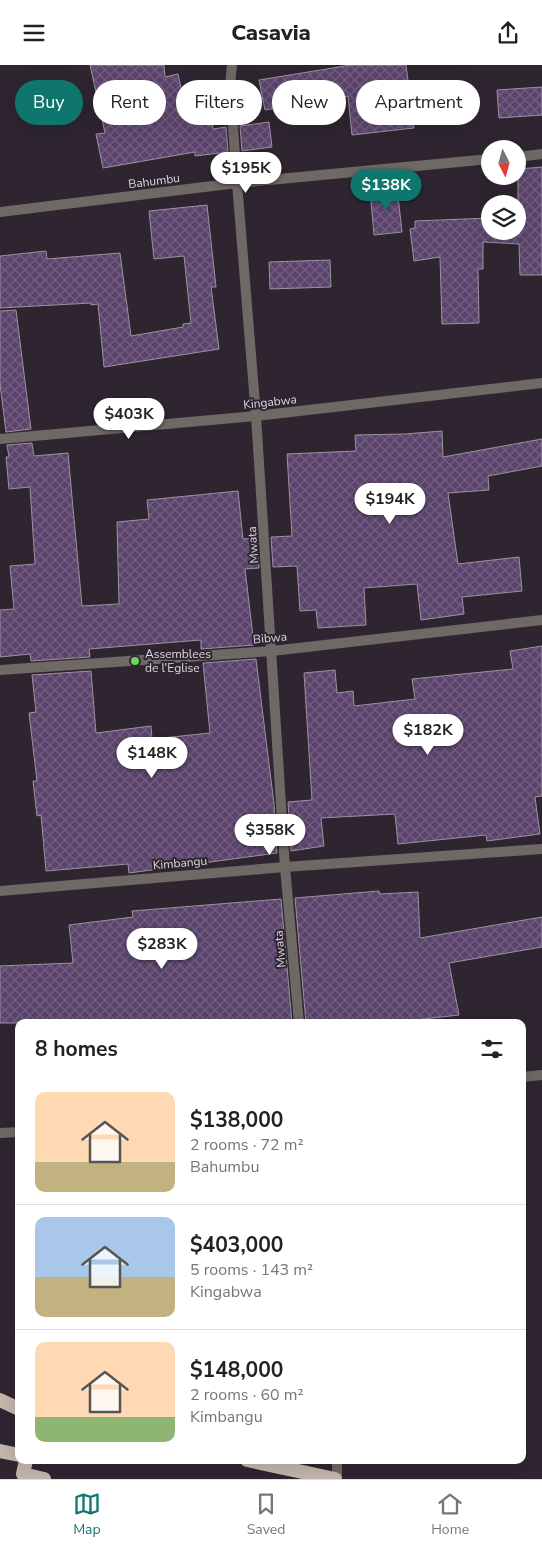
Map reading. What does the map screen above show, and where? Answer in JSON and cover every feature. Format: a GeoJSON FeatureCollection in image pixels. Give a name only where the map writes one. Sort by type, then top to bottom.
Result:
{"type":"FeatureCollection","features":[{"type":"Feature","properties":{"kind":"highway"},"geometry":{"type":"LineString","coordinates":[[0,1400],[15,1408]]}},
{"type":"Feature","properties":{"kind":"highway"},"geometry":{"type":"LineString","coordinates":[[0,1406],[15,1409]]}},
{"type":"Feature","properties":{"kind":"highway"},"geometry":{"type":"LineString","coordinates":[[0,1453],[15,1455]]}},
{"type":"Feature","properties":{"kind":"highway"},"geometry":{"type":"LineString","coordinates":[[25,1464],[23,1477],[44,1479]]}},
{"type":"Feature","properties":{"kind":"highway"},"geometry":{"type":"LineString","coordinates":[[266,1464],[336,1479]]}},
{"type":"Feature","properties":{"kind":"street","name":"Mwata"},"geometry":{"type":"LineString","coordinates":[[232,65],[230,85],[256,416],[285,867],[299,1019]]}},
{"type":"Feature","properties":{"kind":"street"},"geometry":{"type":"LineString","coordinates":[[526,156],[542,154]]}},
{"type":"Feature","properties":{"kind":"street","name":"Bahumbu"},"geometry":{"type":"LineString","coordinates":[[0,212],[237,183],[481,160]]}},
{"type":"Feature","properties":{"kind":"street","name":"Kingabwa"},"geometry":{"type":"LineString","coordinates":[[0,439],[256,416],[542,383]]}},
{"type":"Feature","properties":{"kind":"street","name":"Bibwa"},"geometry":{"type":"LineString","coordinates":[[0,670],[272,651],[542,620]]}},
{"type":"Feature","properties":{"kind":"street","name":"Kimbangu"},"geometry":{"type":"LineString","coordinates":[[0,891],[285,867],[542,849]]}},
{"type":"Feature","properties":{"kind":"street"},"geometry":{"type":"LineString","coordinates":[[526,1077],[542,1075]]}},
{"type":"Feature","properties":{"kind":"street"},"geometry":{"type":"LineString","coordinates":[[0,1133],[15,1132]]}},
{"type":"Feature","properties":{"kind":"street"},"geometry":{"type":"LineString","coordinates":[[336,1479],[337,1464]]}},
{"type":"Feature","properties":{"kind":"building"},"geometry":{"type":"Polygon","coordinates":[[[90,65],[164,65],[165,77],[178,74],[179,80],[176,80],[176,125],[212,125],[213,129],[226,127],[228,152],[195,156],[195,152],[103,168],[96,134],[105,133],[103,125],[166,125],[166,80],[93,80],[90,65]]]}},
{"type":"Feature","properties":{"kind":"building"},"geometry":{"type":"Polygon","coordinates":[[[351,65],[406,65],[408,80],[356,80],[356,125],[414,125],[414,128],[352,135],[348,96],[346,96],[346,80],[272,80],[272,109],[265,110],[262,80],[259,80],[351,65]]]}},
{"type":"Feature","properties":{"kind":"building"},"geometry":{"type":"Polygon","coordinates":[[[542,87],[542,115],[499,118],[497,90],[542,87]]]}},
{"type":"Feature","properties":{"kind":"building"},"geometry":{"type":"Polygon","coordinates":[[[269,122],[272,147],[242,151],[240,126],[262,125],[262,123],[269,122]]]}},
{"type":"Feature","properties":{"kind":"building"},"geometry":{"type":"Polygon","coordinates":[[[542,167],[542,275],[520,275],[519,244],[483,242],[483,269],[478,269],[479,323],[442,324],[440,257],[414,261],[410,229],[415,228],[415,221],[481,218],[481,240],[526,240],[526,195],[518,195],[518,185],[526,185],[526,168],[542,167]]]}},
{"type":"Feature","properties":{"kind":"building"},"geometry":{"type":"Polygon","coordinates":[[[397,187],[402,232],[374,235],[370,190],[397,187]]]}},
{"type":"Feature","properties":{"kind":"building"},"geometry":{"type":"Polygon","coordinates":[[[207,205],[216,287],[211,287],[219,349],[104,367],[98,304],[0,308],[0,256],[46,251],[47,259],[120,253],[131,336],[183,327],[183,324],[191,323],[184,256],[154,259],[149,211],[207,205]]]}},
{"type":"Feature","properties":{"kind":"building"},"geometry":{"type":"Polygon","coordinates":[[[330,260],[331,287],[270,289],[269,262],[330,260]]]}},
{"type":"Feature","properties":{"kind":"building"},"geometry":{"type":"Polygon","coordinates":[[[16,310],[31,429],[6,432],[0,384],[0,311],[16,310]]]}},
{"type":"Feature","properties":{"kind":"building"},"geometry":{"type":"Polygon","coordinates":[[[442,431],[443,457],[542,439],[542,466],[488,476],[489,490],[448,493],[458,564],[519,557],[522,591],[462,597],[464,614],[421,620],[417,584],[364,588],[366,625],[318,628],[316,610],[300,611],[297,566],[273,567],[271,537],[292,536],[287,454],[356,451],[355,435],[442,431]]]}},
{"type":"Feature","properties":{"kind":"building"},"geometry":{"type":"Polygon","coordinates":[[[32,443],[34,456],[68,453],[82,606],[119,604],[117,522],[149,519],[147,500],[238,491],[243,539],[257,538],[259,568],[245,569],[254,645],[201,649],[201,640],[89,649],[90,657],[31,661],[30,654],[0,657],[0,610],[14,609],[10,566],[35,564],[30,487],[9,489],[6,457],[9,457],[7,445],[32,443]]]}},
{"type":"Feature","properties":{"kind":"building"},"geometry":{"type":"Polygon","coordinates":[[[542,646],[542,796],[535,797],[540,834],[487,841],[486,835],[398,844],[395,814],[321,818],[324,846],[291,851],[288,802],[312,800],[304,673],[335,670],[337,693],[353,691],[354,706],[415,699],[412,679],[513,669],[510,651],[542,646]]]}},
{"type":"Feature","properties":{"kind":"building"},"geometry":{"type":"Polygon","coordinates":[[[256,659],[274,804],[277,853],[129,873],[128,864],[46,871],[41,815],[37,816],[33,781],[37,781],[29,713],[36,712],[32,675],[91,671],[96,733],[151,726],[152,739],[210,733],[203,663],[256,659]]]}},
{"type":"Feature","properties":{"kind":"building"},"geometry":{"type":"Polygon","coordinates":[[[379,891],[380,894],[418,892],[420,938],[542,917],[542,947],[449,963],[459,1015],[424,1019],[306,1019],[295,898],[379,891]]]}},
{"type":"Feature","properties":{"kind":"building"},"geometry":{"type":"Polygon","coordinates":[[[281,899],[292,1019],[15,1019],[15,1023],[0,1023],[0,966],[73,963],[69,925],[133,917],[132,911],[281,899]]]}},
{"type":"Feature","properties":{"kind":"place","name":"Assemblees de l'Eglise"},"geometry":{"type":"Point","coordinates":[135,661]}}]}
